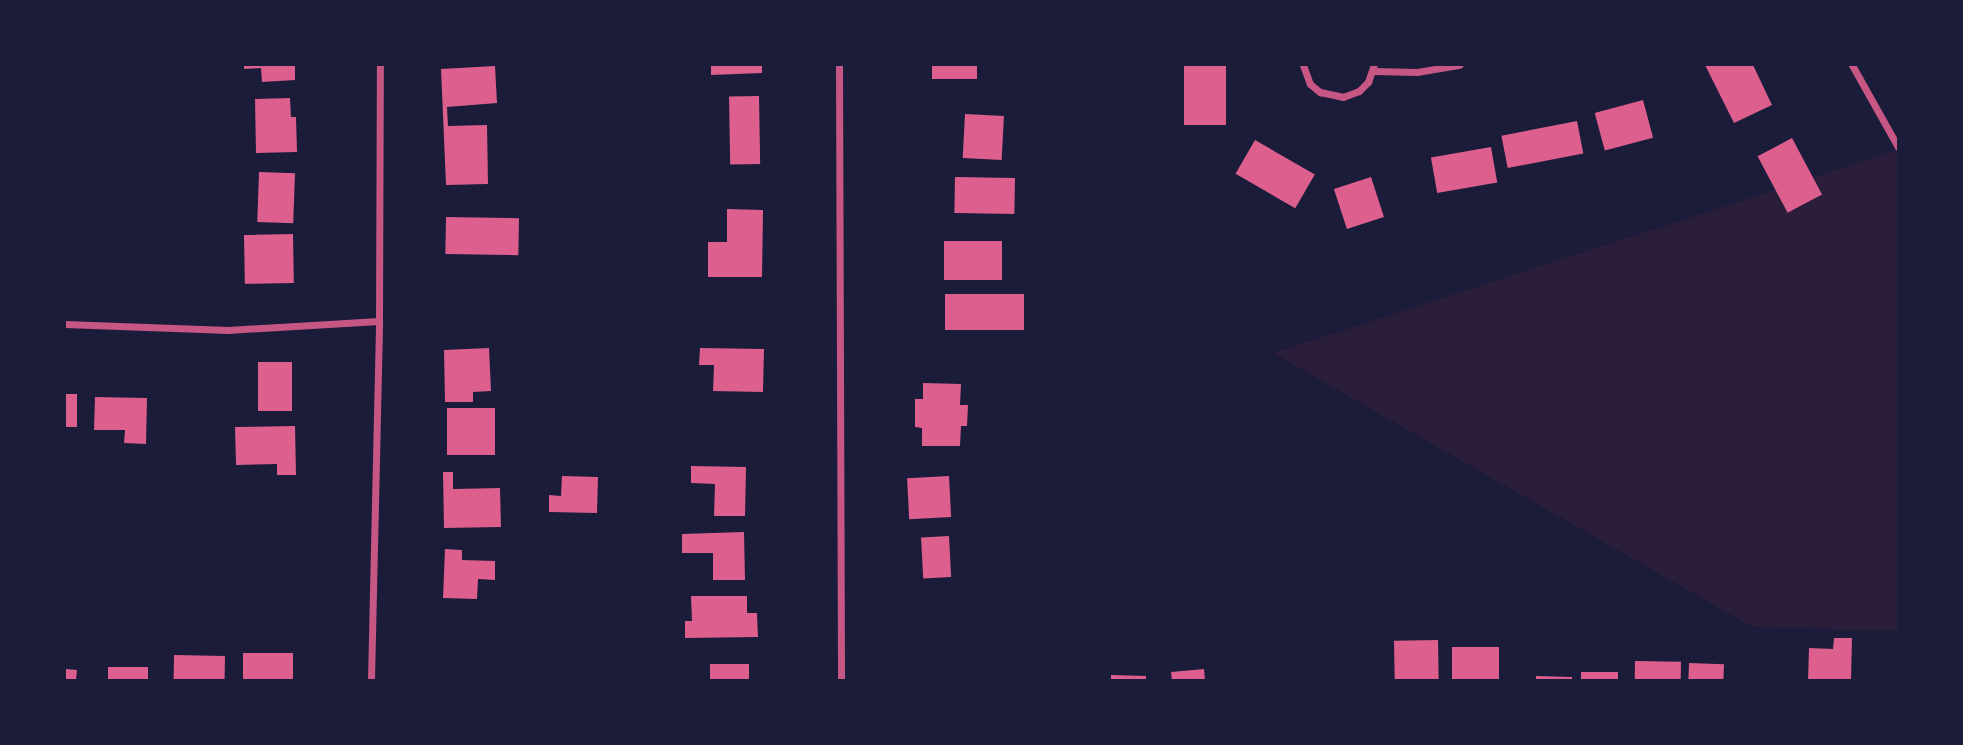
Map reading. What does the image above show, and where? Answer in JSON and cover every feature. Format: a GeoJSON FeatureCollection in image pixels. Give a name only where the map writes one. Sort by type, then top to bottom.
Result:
{"type":"FeatureCollection","features":[{"type":"Feature","properties":{"kind":"street"},"geometry":{"type":"LineString","coordinates":[[371,680],[379,321],[380,65]]}},
{"type":"Feature","properties":{"kind":"street"},"geometry":{"type":"LineString","coordinates":[[839,65],[841,680]]}},
{"type":"Feature","properties":{"kind":"street"},"geometry":{"type":"LineString","coordinates":[[1303,65],[1310,84],[1331,97],[1343,97],[1359,91],[1374,68],[1417,72],[1459,65]]}},
{"type":"Feature","properties":{"kind":"street"},"geometry":{"type":"LineString","coordinates":[[1852,65],[1898,147]]}},
{"type":"Feature","properties":{"kind":"street"},"geometry":{"type":"LineString","coordinates":[[65,324],[228,330],[379,321]]}},
{"type":"Feature","properties":{"kind":"shaded area"},"geometry":{"type":"Polygon","coordinates":[[[1898,150],[1898,631],[1752,627],[1273,353],[1898,150]]]}},
{"type":"Feature","properties":{"kind":"building"},"geometry":{"type":"Polygon","coordinates":[[[244,65],[295,65],[295,80],[262,82],[261,68],[244,69],[244,65]]]}},
{"type":"Feature","properties":{"kind":"building"},"geometry":{"type":"Polygon","coordinates":[[[711,65],[762,65],[762,73],[711,75],[711,65]]]}},
{"type":"Feature","properties":{"kind":"building"},"geometry":{"type":"Polygon","coordinates":[[[932,65],[977,65],[977,79],[932,79],[932,65]]]}},
{"type":"Feature","properties":{"kind":"building"},"geometry":{"type":"Polygon","coordinates":[[[1184,65],[1226,65],[1226,125],[1184,125],[1184,65]]]}},
{"type":"Feature","properties":{"kind":"building"},"geometry":{"type":"Polygon","coordinates":[[[1705,65],[1753,65],[1772,105],[1734,123],[1705,65]]]}},
{"type":"Feature","properties":{"kind":"building"},"geometry":{"type":"Polygon","coordinates":[[[495,66],[497,103],[447,107],[448,126],[487,125],[488,184],[446,185],[441,69],[495,66]]]}},
{"type":"Feature","properties":{"kind":"building"},"geometry":{"type":"Polygon","coordinates":[[[759,96],[760,164],[730,165],[729,97],[759,96]]]}},
{"type":"Feature","properties":{"kind":"building"},"geometry":{"type":"Polygon","coordinates":[[[290,98],[291,117],[296,117],[297,152],[256,153],[255,99],[290,98]]]}},
{"type":"Feature","properties":{"kind":"building"},"geometry":{"type":"Polygon","coordinates":[[[1643,100],[1653,138],[1605,151],[1595,113],[1643,100]]]}},
{"type":"Feature","properties":{"kind":"building"},"geometry":{"type":"Polygon","coordinates":[[[965,114],[1004,116],[1002,160],[963,158],[965,114]]]}},
{"type":"Feature","properties":{"kind":"building"},"geometry":{"type":"Polygon","coordinates":[[[1577,121],[1583,153],[1508,168],[1501,136],[1577,121]]]}},
{"type":"Feature","properties":{"kind":"building"},"geometry":{"type":"Polygon","coordinates":[[[1792,138],[1822,195],[1788,213],[1758,156],[1792,138]]]}},
{"type":"Feature","properties":{"kind":"building"},"geometry":{"type":"Polygon","coordinates":[[[1255,140],[1315,174],[1295,208],[1236,174],[1255,140]]]}},
{"type":"Feature","properties":{"kind":"building"},"geometry":{"type":"Polygon","coordinates":[[[1491,147],[1497,182],[1437,193],[1431,158],[1491,147]]]}},
{"type":"Feature","properties":{"kind":"building"},"geometry":{"type":"Polygon","coordinates":[[[259,172],[295,173],[293,223],[257,222],[259,172]]]}},
{"type":"Feature","properties":{"kind":"building"},"geometry":{"type":"Polygon","coordinates":[[[955,177],[1015,178],[1014,214],[954,213],[955,177]]]}},
{"type":"Feature","properties":{"kind":"building"},"geometry":{"type":"Polygon","coordinates":[[[1371,177],[1384,217],[1347,229],[1334,189],[1371,177]]]}},
{"type":"Feature","properties":{"kind":"building"},"geometry":{"type":"Polygon","coordinates":[[[727,209],[763,210],[762,277],[708,277],[708,242],[727,242],[727,209]]]}},
{"type":"Feature","properties":{"kind":"building"},"geometry":{"type":"Polygon","coordinates":[[[446,217],[519,218],[518,255],[445,254],[446,217]]]}},
{"type":"Feature","properties":{"kind":"building"},"geometry":{"type":"Polygon","coordinates":[[[293,234],[294,283],[245,284],[244,235],[293,234]]]}},
{"type":"Feature","properties":{"kind":"building"},"geometry":{"type":"Polygon","coordinates":[[[944,241],[1002,241],[1002,280],[944,280],[944,241]]]}},
{"type":"Feature","properties":{"kind":"building"},"geometry":{"type":"Polygon","coordinates":[[[945,294],[1024,294],[1024,330],[945,330],[945,294]]]}},
{"type":"Feature","properties":{"kind":"building"},"geometry":{"type":"Polygon","coordinates":[[[489,348],[491,391],[473,392],[473,402],[445,402],[444,350],[489,348]]]}},
{"type":"Feature","properties":{"kind":"building"},"geometry":{"type":"Polygon","coordinates":[[[700,348],[764,349],[763,392],[713,391],[714,365],[699,365],[700,348]]]}},
{"type":"Feature","properties":{"kind":"building"},"geometry":{"type":"Polygon","coordinates":[[[258,362],[292,362],[292,411],[258,411],[258,362]]]}},
{"type":"Feature","properties":{"kind":"building"},"geometry":{"type":"Polygon","coordinates":[[[923,383],[961,384],[960,405],[968,405],[967,426],[961,426],[960,446],[922,446],[922,428],[915,427],[915,399],[923,399],[923,383]]]}},
{"type":"Feature","properties":{"kind":"building"},"geometry":{"type":"Polygon","coordinates":[[[65,394],[77,394],[77,427],[65,427],[65,394]]]}},
{"type":"Feature","properties":{"kind":"building"},"geometry":{"type":"Polygon","coordinates":[[[95,397],[147,398],[146,444],[124,443],[125,430],[94,430],[95,397]]]}},
{"type":"Feature","properties":{"kind":"building"},"geometry":{"type":"Polygon","coordinates":[[[447,408],[495,408],[495,455],[447,455],[447,408]]]}},
{"type":"Feature","properties":{"kind":"building"},"geometry":{"type":"Polygon","coordinates":[[[295,426],[296,475],[277,475],[277,464],[236,465],[235,427],[295,426]]]}},
{"type":"Feature","properties":{"kind":"building"},"geometry":{"type":"Polygon","coordinates":[[[691,466],[746,467],[745,516],[714,516],[715,484],[691,483],[691,466]]]}},
{"type":"Feature","properties":{"kind":"building"},"geometry":{"type":"Polygon","coordinates":[[[443,472],[453,472],[453,489],[500,488],[501,527],[444,528],[443,472]]]}},
{"type":"Feature","properties":{"kind":"building"},"geometry":{"type":"Polygon","coordinates":[[[562,476],[598,477],[597,513],[549,512],[549,495],[561,496],[562,476]]]}},
{"type":"Feature","properties":{"kind":"building"},"geometry":{"type":"Polygon","coordinates":[[[949,476],[951,517],[909,519],[907,478],[949,476]]]}},
{"type":"Feature","properties":{"kind":"building"},"geometry":{"type":"Polygon","coordinates":[[[744,532],[745,580],[713,580],[713,553],[682,553],[682,534],[744,532]]]}},
{"type":"Feature","properties":{"kind":"building"},"geometry":{"type":"Polygon","coordinates":[[[949,536],[951,577],[923,578],[921,537],[949,536]]]}},
{"type":"Feature","properties":{"kind":"building"},"geometry":{"type":"Polygon","coordinates":[[[445,549],[462,550],[462,560],[495,561],[495,580],[478,579],[477,599],[443,598],[445,549]]]}},
{"type":"Feature","properties":{"kind":"building"},"geometry":{"type":"Polygon","coordinates":[[[691,596],[747,596],[747,613],[757,613],[758,637],[685,638],[685,621],[692,621],[691,596]]]}},
{"type":"Feature","properties":{"kind":"building"},"geometry":{"type":"Polygon","coordinates":[[[1834,638],[1852,638],[1851,680],[1808,680],[1809,648],[1833,649],[1834,638]]]}},
{"type":"Feature","properties":{"kind":"building"},"geometry":{"type":"Polygon","coordinates":[[[1438,640],[1439,680],[1395,680],[1394,641],[1438,640]]]}},
{"type":"Feature","properties":{"kind":"building"},"geometry":{"type":"Polygon","coordinates":[[[1452,647],[1499,647],[1499,680],[1452,680],[1452,647]]]}},
{"type":"Feature","properties":{"kind":"building"},"geometry":{"type":"Polygon","coordinates":[[[243,653],[293,653],[293,680],[243,680],[243,653]]]}},
{"type":"Feature","properties":{"kind":"building"},"geometry":{"type":"Polygon","coordinates":[[[174,655],[225,656],[225,680],[174,680],[174,655]]]}},
{"type":"Feature","properties":{"kind":"building"},"geometry":{"type":"Polygon","coordinates":[[[1635,661],[1681,662],[1681,680],[1635,680],[1635,661]]]}},
{"type":"Feature","properties":{"kind":"building"},"geometry":{"type":"Polygon","coordinates":[[[1689,663],[1724,664],[1723,680],[1688,680],[1689,663]]]}},
{"type":"Feature","properties":{"kind":"building"},"geometry":{"type":"Polygon","coordinates":[[[710,664],[749,664],[749,680],[710,680],[710,664]]]}},
{"type":"Feature","properties":{"kind":"building"},"geometry":{"type":"Polygon","coordinates":[[[108,667],[148,667],[148,680],[108,680],[108,667]]]}},
{"type":"Feature","properties":{"kind":"building"},"geometry":{"type":"Polygon","coordinates":[[[65,669],[77,670],[76,680],[65,680],[65,669]]]}},
{"type":"Feature","properties":{"kind":"building"},"geometry":{"type":"Polygon","coordinates":[[[1204,669],[1205,680],[1172,680],[1171,672],[1204,669]]]}},
{"type":"Feature","properties":{"kind":"building"},"geometry":{"type":"Polygon","coordinates":[[[1581,672],[1618,672],[1618,680],[1581,680],[1581,672]]]}},
{"type":"Feature","properties":{"kind":"building"},"geometry":{"type":"Polygon","coordinates":[[[1111,675],[1146,676],[1146,680],[1111,680],[1111,675]]]}},
{"type":"Feature","properties":{"kind":"building"},"geometry":{"type":"Polygon","coordinates":[[[1536,676],[1572,677],[1572,680],[1536,680],[1536,676]]]}}]}
